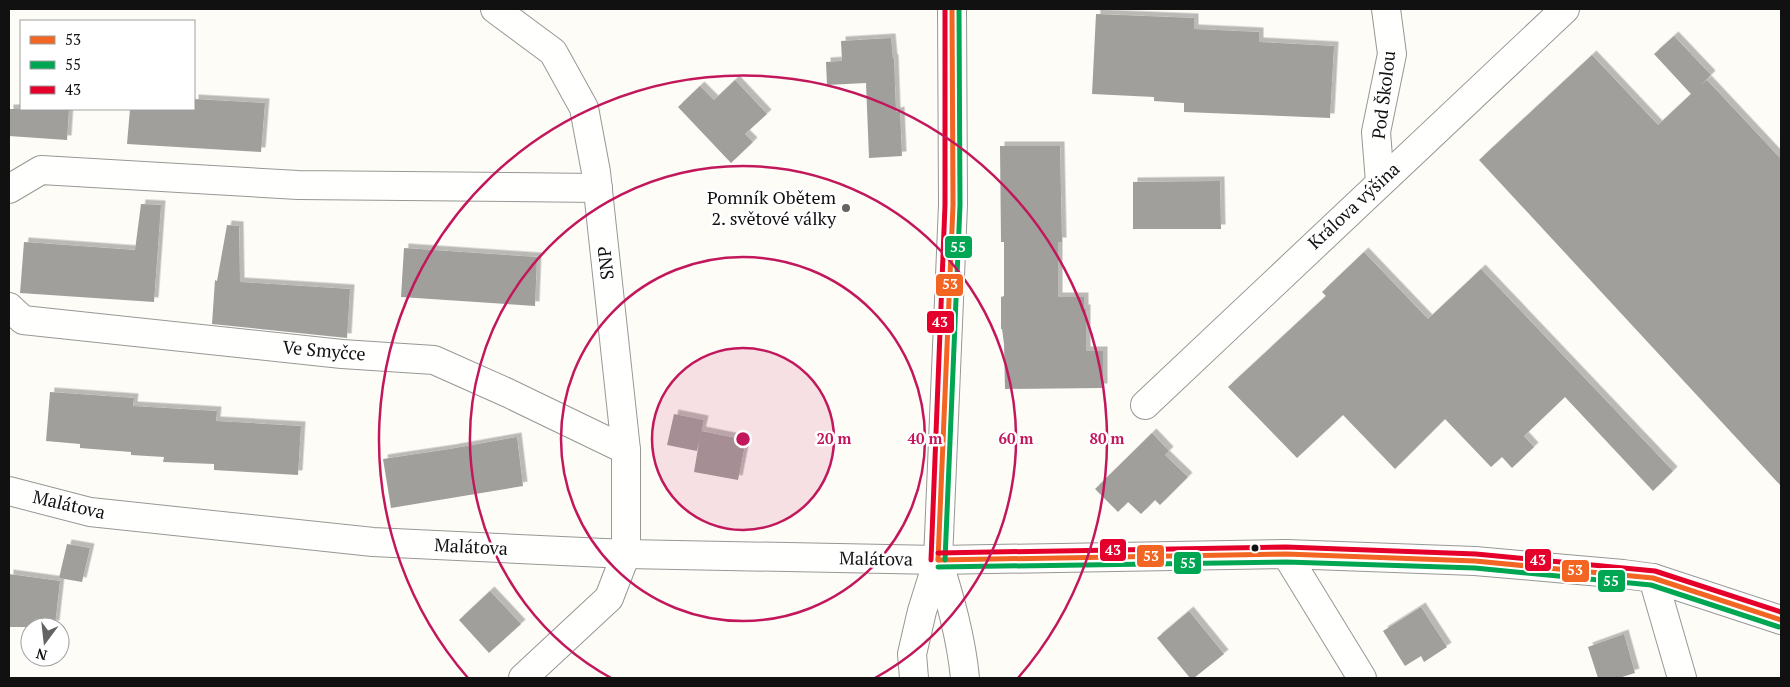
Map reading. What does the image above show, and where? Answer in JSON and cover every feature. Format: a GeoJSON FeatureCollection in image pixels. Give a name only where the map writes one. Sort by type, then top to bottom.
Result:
{"type":"FeatureCollection","features":[{"type":"Feature","properties":{"kind":"street","name":"SNP"},"geometry":{"type":"LineString","coordinates":[[496,9],[553,52],[584,108],[598,188],[626,450],[626,554]]}},
{"type":"Feature","properties":{"kind":"street"},"geometry":{"type":"LineString","coordinates":[[914,678],[912,654],[922,611],[938,560],[953,205],[952,9]]}},
{"type":"Feature","properties":{"kind":"street","name":"Pod Školou"},"geometry":{"type":"LineString","coordinates":[[1380,182],[1376,132],[1392,54],[1386,9]]}},
{"type":"Feature","properties":{"kind":"street","name":"Králova výšina"},"geometry":{"type":"LineString","coordinates":[[1145,405],[1565,9]]}},
{"type":"Feature","properties":{"kind":"street"},"geometry":{"type":"LineString","coordinates":[[9,189],[41,170],[298,185],[598,188]]}},
{"type":"Feature","properties":{"kind":"street","name":"Ve Smyčce"},"geometry":{"type":"LineString","coordinates":[[9,307],[23,320],[342,354],[434,360],[508,393],[626,450]]}},
{"type":"Feature","properties":{"kind":"street","name":"Malátova"},"geometry":{"type":"LineString","coordinates":[[9,491],[90,512],[373,542],[626,554],[938,560],[1286,554],[1475,561],[1653,578],[1769,616]]}},
{"type":"Feature","properties":{"kind":"street"},"geometry":{"type":"LineString","coordinates":[[523,678],[609,598],[626,554]]}},
{"type":"Feature","properties":{"kind":"street"},"geometry":{"type":"LineString","coordinates":[[1286,554],[1362,678]]}},
{"type":"Feature","properties":{"kind":"street"},"geometry":{"type":"LineString","coordinates":[[938,560],[962,650],[965,678]]}},
{"type":"Feature","properties":{"kind":"street"},"geometry":{"type":"LineString","coordinates":[[1653,578],[1682,678]]}},
{"type":"Feature","properties":{"kind":"street"},"geometry":{"type":"LineString","coordinates":[[1769,616],[1781,638]]}},
{"type":"Feature","properties":{"kind":"building"},"geometry":{"type":"Polygon","coordinates":[[[1096,14],[1194,18],[1194,29],[1259,32],[1259,42],[1334,46],[1330,118],[1184,112],[1184,103],[1154,101],[1154,97],[1092,94],[1096,14]]]}},
{"type":"Feature","properties":{"kind":"building"},"geometry":{"type":"Polygon","coordinates":[[[1674,36],[1711,75],[1701,85],[1707,80],[1781,159],[1781,486],[1479,160],[1592,55],[1658,125],[1691,94],[1654,54],[1674,36]]]}},
{"type":"Feature","properties":{"kind":"building"},"geometry":{"type":"Polygon","coordinates":[[[891,38],[894,59],[896,112],[900,111],[902,156],[869,158],[866,83],[827,85],[826,62],[842,61],[841,41],[891,38]]]}},
{"type":"Feature","properties":{"kind":"building"},"geometry":{"type":"Polygon","coordinates":[[[735,80],[767,114],[745,134],[753,142],[731,163],[678,107],[700,86],[714,100],[735,80]]]}},
{"type":"Feature","properties":{"kind":"building"},"geometry":{"type":"Polygon","coordinates":[[[195,99],[265,103],[261,152],[127,144],[130,110],[195,110],[195,99]]]}},
{"type":"Feature","properties":{"kind":"building"},"geometry":{"type":"Polygon","coordinates":[[[9,109],[69,110],[67,140],[9,136],[9,109]]]}},
{"type":"Feature","properties":{"kind":"building"},"geometry":{"type":"Polygon","coordinates":[[[1000,146],[1060,146],[1062,242],[1058,242],[1058,297],[1084,297],[1084,309],[1086,309],[1086,351],[1103,351],[1103,388],[1005,389],[1004,344],[1001,329],[1001,297],[1004,296],[1004,242],[1001,242],[1000,146]]]}},
{"type":"Feature","properties":{"kind":"building"},"geometry":{"type":"Polygon","coordinates":[[[1220,181],[1221,229],[1133,229],[1133,182],[1220,181]]]}},
{"type":"Feature","properties":{"kind":"building"},"geometry":{"type":"Polygon","coordinates":[[[141,204],[161,205],[154,302],[20,293],[24,242],[135,250],[141,204]]]}},
{"type":"Feature","properties":{"kind":"building"},"geometry":{"type":"Polygon","coordinates":[[[227,225],[239,226],[240,282],[350,289],[347,338],[212,324],[215,280],[217,281],[227,225]]]}},
{"type":"Feature","properties":{"kind":"building"},"geometry":{"type":"Polygon","coordinates":[[[404,248],[537,257],[535,306],[401,297],[404,248]]]}},
{"type":"Feature","properties":{"kind":"building"},"geometry":{"type":"Polygon","coordinates":[[[1364,252],[1428,319],[1481,269],[1673,471],[1653,491],[1565,397],[1524,436],[1534,447],[1512,468],[1502,457],[1491,467],[1445,419],[1395,469],[1343,415],[1297,458],[1228,387],[1326,296],[1322,292],[1364,252]]]}},
{"type":"Feature","properties":{"kind":"building"},"geometry":{"type":"Polygon","coordinates":[[[50,392],[134,398],[133,406],[217,411],[216,421],[301,426],[298,475],[214,470],[214,464],[163,462],[164,457],[131,455],[131,452],[80,448],[80,444],[46,441],[50,392]]]}},
{"type":"Feature","properties":{"kind":"building"},"geometry":{"type":"Polygon","coordinates":[[[674,414],[704,420],[697,451],[667,445],[674,414]]]}},
{"type":"Feature","properties":{"kind":"building"},"geometry":{"type":"Polygon","coordinates":[[[701,431],[746,440],[738,480],[694,472],[701,431]]]}},
{"type":"Feature","properties":{"kind":"building"},"geometry":{"type":"Polygon","coordinates":[[[1152,433],[1169,451],[1165,455],[1188,477],[1160,505],[1155,500],[1141,514],[1128,502],[1118,512],[1095,489],[1152,433]]]}},
{"type":"Feature","properties":{"kind":"building"},"geometry":{"type":"Polygon","coordinates":[[[517,437],[523,486],[391,508],[383,459],[517,437]]]}},
{"type":"Feature","properties":{"kind":"building"},"geometry":{"type":"Polygon","coordinates":[[[67,544],[90,548],[82,582],[59,578],[67,544]]]}},
{"type":"Feature","properties":{"kind":"building"},"geometry":{"type":"Polygon","coordinates":[[[9,574],[60,581],[56,617],[20,617],[20,627],[9,627],[9,574]]]}},
{"type":"Feature","properties":{"kind":"building"},"geometry":{"type":"Polygon","coordinates":[[[490,591],[521,624],[489,653],[459,620],[490,591]]]}},
{"type":"Feature","properties":{"kind":"building"},"geometry":{"type":"Polygon","coordinates":[[[1421,607],[1447,647],[1424,662],[1421,656],[1405,666],[1383,631],[1421,607]]]}},
{"type":"Feature","properties":{"kind":"building"},"geometry":{"type":"Polygon","coordinates":[[[1189,611],[1224,654],[1194,678],[1190,678],[1157,638],[1189,611]]]}},
{"type":"Feature","properties":{"kind":"building"},"geometry":{"type":"Polygon","coordinates":[[[1624,634],[1635,673],[1619,678],[1598,678],[1588,647],[1624,634]]]}},
{"type":"Feature","properties":{"kind":"transit line","name":"43"},"geometry":{"type":"LineString","coordinates":[[931,560],[945,205],[945,9]]}},
{"type":"Feature","properties":{"kind":"transit line","name":"53"},"geometry":{"type":"LineString","coordinates":[[938,560],[953,205],[952,9]]}},
{"type":"Feature","properties":{"kind":"transit line","name":"55"},"geometry":{"type":"LineString","coordinates":[[945,560],[960,205],[959,9]]}},
{"type":"Feature","properties":{"kind":"transit line","name":"43"},"geometry":{"type":"LineString","coordinates":[[938,553],[1286,547],[1476,554],[1655,571],[1781,612]]}},
{"type":"Feature","properties":{"kind":"transit line","name":"53"},"geometry":{"type":"LineString","coordinates":[[938,560],[1286,554],[1475,561],[1653,578],[1781,620]]}},
{"type":"Feature","properties":{"kind":"transit line","name":"55"},"geometry":{"type":"LineString","coordinates":[[938,567],[1286,562],[1475,568],[1651,585],[1779,627]]}},
{"type":"Feature","properties":{"kind":"place","name":"Pomník Obětem 2. světové války"},"geometry":{"type":"Point","coordinates":[846,208]}}]}
